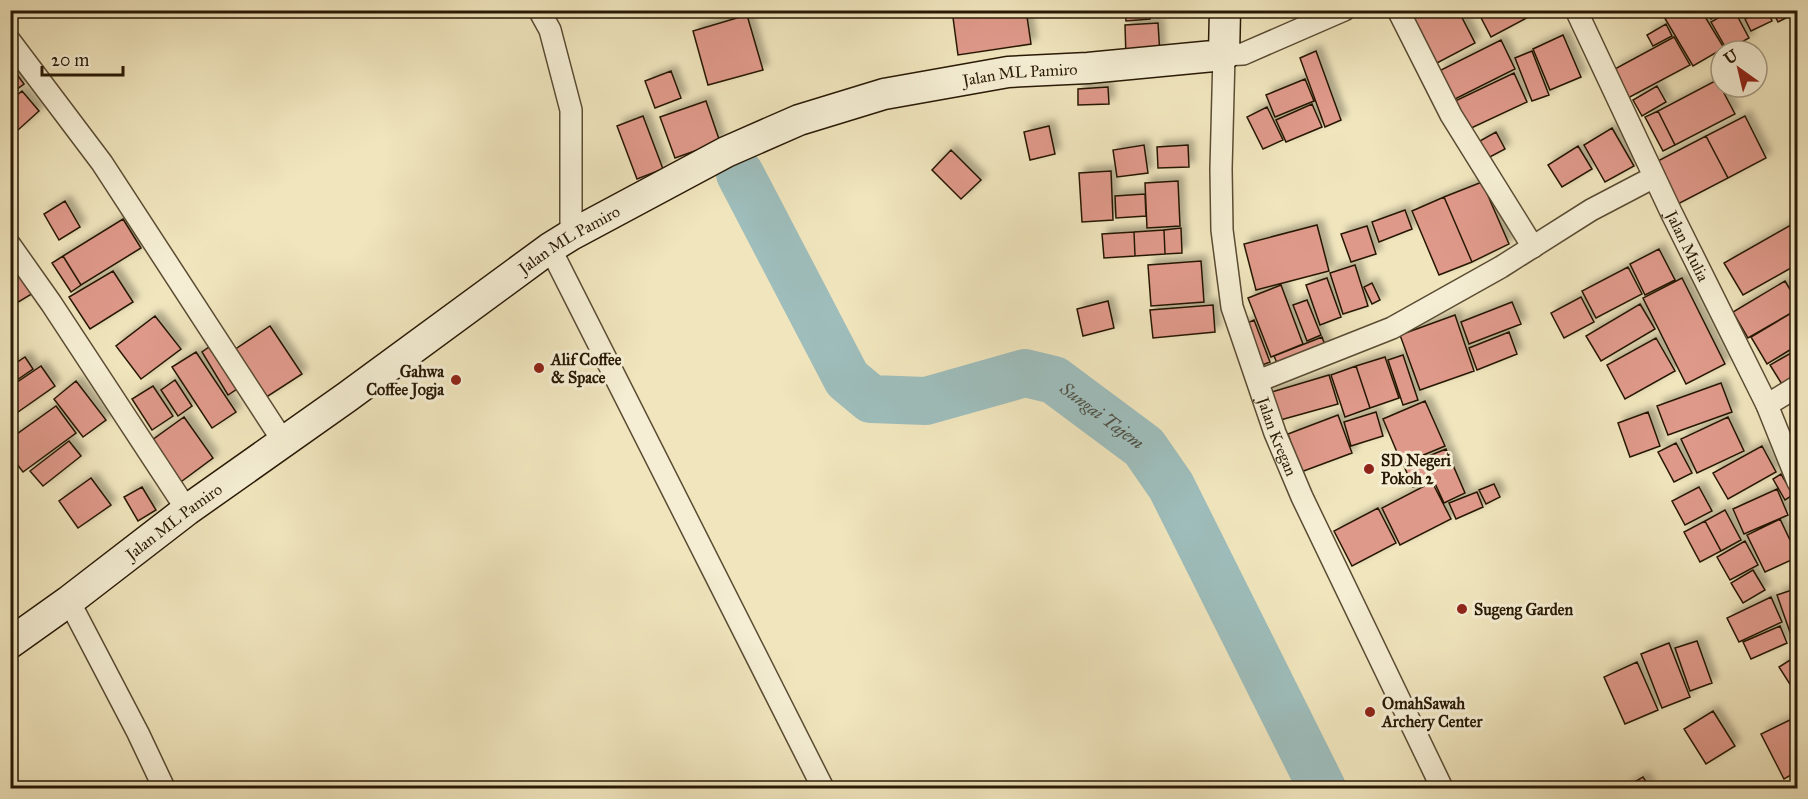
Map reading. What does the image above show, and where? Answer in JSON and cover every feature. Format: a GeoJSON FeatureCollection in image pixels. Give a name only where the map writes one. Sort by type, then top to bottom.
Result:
{"type":"FeatureCollection","features":[{"type":"Feature","properties":{"kind":"street"},"geometry":{"type":"LineString","coordinates":[[539,10],[550,30],[571,110],[560,241],[823,789]]}},
{"type":"Feature","properties":{"kind":"street"},"geometry":{"type":"LineString","coordinates":[[1225,10],[1224,55],[1243,54],[1344,10]]}},
{"type":"Feature","properties":{"kind":"street"},"geometry":{"type":"LineString","coordinates":[[1398,10],[1451,115],[1533,247]]}},
{"type":"Feature","properties":{"kind":"street","name":"Jalan Mulia"},"geometry":{"type":"LineString","coordinates":[[1576,10],[1654,177],[1767,405],[1797,482]]}},
{"type":"Feature","properties":{"kind":"street"},"geometry":{"type":"LineString","coordinates":[[10,41],[102,163],[283,441]]}},
{"type":"Feature","properties":{"kind":"street","name":"Jalan ML Pamiro"},"geometry":{"type":"LineString","coordinates":[[10,643],[69,601],[187,510],[347,397],[560,241],[726,152],[799,120],[884,94],[1008,72],[1088,68],[1224,55]]}},
{"type":"Feature","properties":{"kind":"street","name":"Jalan Kregan"},"geometry":{"type":"LineString","coordinates":[[1224,55],[1222,230],[1232,307],[1275,433],[1302,497],[1442,789]]}},
{"type":"Feature","properties":{"kind":"street"},"geometry":{"type":"LineString","coordinates":[[1258,381],[1392,328],[1491,273],[1591,210],[1654,177]]}},
{"type":"Feature","properties":{"kind":"street"},"geometry":{"type":"LineString","coordinates":[[10,246],[51,303],[187,510]]}},
{"type":"Feature","properties":{"kind":"street"},"geometry":{"type":"LineString","coordinates":[[1767,405],[1797,386]]}},
{"type":"Feature","properties":{"kind":"street"},"geometry":{"type":"LineString","coordinates":[[69,601],[165,789]]}},
{"type":"Feature","properties":{"kind":"building"},"geometry":{"type":"Polygon","coordinates":[[[952,10],[1026,10],[1031,44],[958,55],[952,10]]]}},
{"type":"Feature","properties":{"kind":"building"},"geometry":{"type":"Polygon","coordinates":[[[1125,10],[1150,10],[1150,19],[1126,21],[1125,10]]]}},
{"type":"Feature","properties":{"kind":"building"},"geometry":{"type":"Polygon","coordinates":[[[1156,10],[1196,10],[1196,13],[1156,17],[1156,10]]]}},
{"type":"Feature","properties":{"kind":"building"},"geometry":{"type":"Polygon","coordinates":[[[1408,10],[1458,10],[1475,43],[1437,63],[1408,10]]]}},
{"type":"Feature","properties":{"kind":"building"},"geometry":{"type":"Polygon","coordinates":[[[1477,10],[1532,10],[1534,14],[1491,37],[1477,10]]]}},
{"type":"Feature","properties":{"kind":"building"},"geometry":{"type":"Polygon","coordinates":[[[1660,10],[1701,10],[1719,39],[1709,39],[1709,57],[1693,66],[1660,10]]]}},
{"type":"Feature","properties":{"kind":"building"},"geometry":{"type":"Polygon","coordinates":[[[1706,10],[1726,10],[1711,19],[1706,10]]]}},
{"type":"Feature","properties":{"kind":"building"},"geometry":{"type":"Polygon","coordinates":[[[1734,10],[1749,38],[1721,39],[1711,22],[1734,10]]]}},
{"type":"Feature","properties":{"kind":"building"},"geometry":{"type":"Polygon","coordinates":[[[1767,10],[1772,21],[1751,31],[1745,19],[1767,10]]]}},
{"type":"Feature","properties":{"kind":"building"},"geometry":{"type":"Polygon","coordinates":[[[1772,10],[1798,10],[1798,12],[1778,22],[1772,10]]]}},
{"type":"Feature","properties":{"kind":"building"},"geometry":{"type":"Polygon","coordinates":[[[747,15],[763,70],[708,85],[693,31],[747,15]]]}},
{"type":"Feature","properties":{"kind":"building"},"geometry":{"type":"Polygon","coordinates":[[[1158,23],[1160,55],[1126,57],[1125,25],[1158,23]]]}},
{"type":"Feature","properties":{"kind":"building"},"geometry":{"type":"Polygon","coordinates":[[[1666,24],[1672,36],[1653,46],[1647,35],[1666,24]]]}},
{"type":"Feature","properties":{"kind":"building"},"geometry":{"type":"Polygon","coordinates":[[[1563,35],[1581,77],[1550,90],[1533,49],[1563,35]]]}},
{"type":"Feature","properties":{"kind":"building"},"geometry":{"type":"Polygon","coordinates":[[[1674,37],[1690,65],[1628,98],[1613,70],[1674,37]]]}},
{"type":"Feature","properties":{"kind":"building"},"geometry":{"type":"Polygon","coordinates":[[[1501,40],[1515,69],[1453,100],[1439,71],[1501,40]]]}},
{"type":"Feature","properties":{"kind":"building"},"geometry":{"type":"Polygon","coordinates":[[[1316,51],[1341,120],[1325,127],[1300,58],[1316,51]]]}},
{"type":"Feature","properties":{"kind":"building"},"geometry":{"type":"Polygon","coordinates":[[[1532,51],[1549,95],[1532,101],[1515,58],[1532,51]]]}},
{"type":"Feature","properties":{"kind":"building"},"geometry":{"type":"Polygon","coordinates":[[[10,65],[24,84],[10,94],[10,65]]]}},
{"type":"Feature","properties":{"kind":"building"},"geometry":{"type":"Polygon","coordinates":[[[671,71],[681,98],[655,108],[645,81],[671,71]]]}},
{"type":"Feature","properties":{"kind":"building"},"geometry":{"type":"Polygon","coordinates":[[[1514,73],[1527,102],[1467,130],[1453,102],[1514,73]]]}},
{"type":"Feature","properties":{"kind":"building"},"geometry":{"type":"Polygon","coordinates":[[[1305,79],[1314,101],[1275,117],[1266,95],[1305,79]]]}},
{"type":"Feature","properties":{"kind":"building"},"geometry":{"type":"Polygon","coordinates":[[[1709,84],[1709,99],[1727,99],[1735,114],[1675,145],[1658,111],[1709,84]]]}},
{"type":"Feature","properties":{"kind":"building"},"geometry":{"type":"Polygon","coordinates":[[[1657,86],[1666,102],[1642,116],[1633,100],[1657,86]]]}},
{"type":"Feature","properties":{"kind":"building"},"geometry":{"type":"Polygon","coordinates":[[[1108,87],[1109,104],[1078,105],[1078,89],[1108,87]]]}},
{"type":"Feature","properties":{"kind":"building"},"geometry":{"type":"Polygon","coordinates":[[[22,91],[39,111],[18,130],[10,121],[10,101],[22,91]]]}},
{"type":"Feature","properties":{"kind":"building"},"geometry":{"type":"Polygon","coordinates":[[[706,101],[720,142],[675,158],[660,117],[706,101]]]}},
{"type":"Feature","properties":{"kind":"building"},"geometry":{"type":"Polygon","coordinates":[[[1312,104],[1322,127],[1286,142],[1276,120],[1312,104]]]}},
{"type":"Feature","properties":{"kind":"building"},"geometry":{"type":"Polygon","coordinates":[[[1267,107],[1283,140],[1263,149],[1247,117],[1267,107]]]}},
{"type":"Feature","properties":{"kind":"building"},"geometry":{"type":"Polygon","coordinates":[[[1658,111],[1675,145],[1663,151],[1645,117],[1658,111]]]}},
{"type":"Feature","properties":{"kind":"building"},"geometry":{"type":"Polygon","coordinates":[[[643,116],[663,169],[637,179],[617,126],[643,116]]]}},
{"type":"Feature","properties":{"kind":"building"},"geometry":{"type":"Polygon","coordinates":[[[1745,116],[1766,158],[1728,178],[1706,136],[1745,116]]]}},
{"type":"Feature","properties":{"kind":"building"},"geometry":{"type":"Polygon","coordinates":[[[1049,126],[1055,154],[1030,160],[1024,132],[1049,126]]]}},
{"type":"Feature","properties":{"kind":"building"},"geometry":{"type":"Polygon","coordinates":[[[1612,128],[1634,166],[1605,182],[1584,145],[1612,128]]]}},
{"type":"Feature","properties":{"kind":"building"},"geometry":{"type":"Polygon","coordinates":[[[1496,132],[1505,149],[1488,158],[1478,142],[1496,132]]]}},
{"type":"Feature","properties":{"kind":"building"},"geometry":{"type":"Polygon","coordinates":[[[1706,136],[1728,178],[1676,205],[1654,163],[1706,136]]]}},
{"type":"Feature","properties":{"kind":"building"},"geometry":{"type":"Polygon","coordinates":[[[1144,145],[1148,173],[1117,177],[1113,150],[1144,145]]]}},
{"type":"Feature","properties":{"kind":"building"},"geometry":{"type":"Polygon","coordinates":[[[1188,145],[1189,167],[1158,168],[1157,147],[1188,145]]]}},
{"type":"Feature","properties":{"kind":"building"},"geometry":{"type":"Polygon","coordinates":[[[1578,146],[1592,169],[1562,187],[1548,165],[1578,146]]]}},
{"type":"Feature","properties":{"kind":"building"},"geometry":{"type":"Polygon","coordinates":[[[951,150],[981,180],[961,199],[932,170],[951,150]]]}},
{"type":"Feature","properties":{"kind":"building"},"geometry":{"type":"Polygon","coordinates":[[[1111,171],[1113,220],[1082,222],[1079,173],[1111,171]]]}},
{"type":"Feature","properties":{"kind":"building"},"geometry":{"type":"Polygon","coordinates":[[[1178,181],[1180,226],[1147,228],[1145,183],[1178,181]]]}},
{"type":"Feature","properties":{"kind":"building"},"geometry":{"type":"Polygon","coordinates":[[[1482,182],[1509,244],[1472,262],[1444,197],[1482,182]]]}},
{"type":"Feature","properties":{"kind":"building"},"geometry":{"type":"Polygon","coordinates":[[[1145,194],[1146,216],[1116,218],[1115,196],[1145,194]]]}},
{"type":"Feature","properties":{"kind":"building"},"geometry":{"type":"Polygon","coordinates":[[[1444,197],[1472,262],[1439,275],[1412,211],[1444,197]]]}},
{"type":"Feature","properties":{"kind":"building"},"geometry":{"type":"Polygon","coordinates":[[[65,201],[80,227],[59,240],[44,214],[65,201]]]}},
{"type":"Feature","properties":{"kind":"building"},"geometry":{"type":"Polygon","coordinates":[[[1405,210],[1412,229],[1379,242],[1372,222],[1405,210]]]}},
{"type":"Feature","properties":{"kind":"building"},"geometry":{"type":"Polygon","coordinates":[[[123,219],[141,248],[81,285],[63,256],[123,219]]]}},
{"type":"Feature","properties":{"kind":"building"},"geometry":{"type":"Polygon","coordinates":[[[1798,221],[1798,264],[1743,295],[1724,263],[1798,221]]]}},
{"type":"Feature","properties":{"kind":"building"},"geometry":{"type":"Polygon","coordinates":[[[1317,225],[1329,271],[1256,290],[1244,244],[1317,225]]]}},
{"type":"Feature","properties":{"kind":"building"},"geometry":{"type":"Polygon","coordinates":[[[1367,226],[1376,254],[1351,262],[1341,234],[1367,226]]]}},
{"type":"Feature","properties":{"kind":"building"},"geometry":{"type":"Polygon","coordinates":[[[1181,228],[1182,253],[1165,254],[1164,230],[1181,228]]]}},
{"type":"Feature","properties":{"kind":"building"},"geometry":{"type":"Polygon","coordinates":[[[1164,230],[1165,254],[1135,256],[1134,232],[1164,230]]]}},
{"type":"Feature","properties":{"kind":"building"},"geometry":{"type":"Polygon","coordinates":[[[1134,232],[1135,256],[1104,258],[1102,234],[1134,232]]]}},
{"type":"Feature","properties":{"kind":"building"},"geometry":{"type":"Polygon","coordinates":[[[1659,249],[1675,280],[1645,295],[1630,264],[1659,249]]]}},
{"type":"Feature","properties":{"kind":"building"},"geometry":{"type":"Polygon","coordinates":[[[63,256],[81,285],[71,292],[52,263],[63,256]]]}},
{"type":"Feature","properties":{"kind":"building"},"geometry":{"type":"Polygon","coordinates":[[[1201,261],[1204,302],[1151,306],[1148,265],[1201,261]]]}},
{"type":"Feature","properties":{"kind":"building"},"geometry":{"type":"Polygon","coordinates":[[[1355,265],[1368,306],[1343,314],[1330,273],[1355,265]]]}},
{"type":"Feature","properties":{"kind":"building"},"geometry":{"type":"Polygon","coordinates":[[[1628,267],[1642,294],[1596,318],[1582,291],[1628,267]]]}},
{"type":"Feature","properties":{"kind":"building"},"geometry":{"type":"Polygon","coordinates":[[[20,268],[35,292],[10,307],[10,274],[20,268]]]}},
{"type":"Feature","properties":{"kind":"building"},"geometry":{"type":"Polygon","coordinates":[[[113,271],[133,302],[90,329],[69,297],[113,271]]]}},
{"type":"Feature","properties":{"kind":"building"},"geometry":{"type":"Polygon","coordinates":[[[1327,278],[1341,317],[1320,325],[1306,285],[1327,278]]]}},
{"type":"Feature","properties":{"kind":"building"},"geometry":{"type":"Polygon","coordinates":[[[1682,278],[1725,364],[1686,384],[1643,298],[1682,278]]]}},
{"type":"Feature","properties":{"kind":"building"},"geometry":{"type":"Polygon","coordinates":[[[1785,281],[1798,303],[1798,309],[1748,338],[1733,312],[1785,281]]]}},
{"type":"Feature","properties":{"kind":"building"},"geometry":{"type":"Polygon","coordinates":[[[1372,283],[1380,300],[1372,304],[1364,287],[1372,283]]]}},
{"type":"Feature","properties":{"kind":"building"},"geometry":{"type":"Polygon","coordinates":[[[1281,285],[1303,344],[1271,357],[1248,298],[1281,285]]]}},
{"type":"Feature","properties":{"kind":"building"},"geometry":{"type":"Polygon","coordinates":[[[1581,297],[1594,322],[1564,338],[1551,313],[1581,297]]]}},
{"type":"Feature","properties":{"kind":"building"},"geometry":{"type":"Polygon","coordinates":[[[1307,300],[1321,335],[1307,341],[1293,305],[1307,300]]]}},
{"type":"Feature","properties":{"kind":"building"},"geometry":{"type":"Polygon","coordinates":[[[1108,301],[1114,328],[1083,336],[1077,309],[1108,301]]]}},
{"type":"Feature","properties":{"kind":"building"},"geometry":{"type":"Polygon","coordinates":[[[1512,302],[1521,324],[1469,344],[1461,322],[1512,302]]]}},
{"type":"Feature","properties":{"kind":"building"},"geometry":{"type":"Polygon","coordinates":[[[1640,304],[1655,329],[1601,361],[1586,336],[1640,304]]]}},
{"type":"Feature","properties":{"kind":"building"},"geometry":{"type":"Polygon","coordinates":[[[1213,305],[1215,332],[1153,338],[1150,310],[1213,305]]]}},
{"type":"Feature","properties":{"kind":"building"},"geometry":{"type":"Polygon","coordinates":[[[1793,312],[1798,320],[1798,345],[1767,364],[1751,337],[1793,312]]]}},
{"type":"Feature","properties":{"kind":"building"},"geometry":{"type":"Polygon","coordinates":[[[1455,315],[1474,371],[1420,390],[1400,335],[1455,315]]]}},
{"type":"Feature","properties":{"kind":"building"},"geometry":{"type":"Polygon","coordinates":[[[155,316],[181,349],[141,379],[116,346],[155,316]]]}},
{"type":"Feature","properties":{"kind":"building"},"geometry":{"type":"Polygon","coordinates":[[[1254,320],[1270,362],[1257,367],[1241,326],[1254,320]]]}},
{"type":"Feature","properties":{"kind":"building"},"geometry":{"type":"Polygon","coordinates":[[[270,326],[302,374],[265,398],[234,350],[270,326]]]}},
{"type":"Feature","properties":{"kind":"building"},"geometry":{"type":"Polygon","coordinates":[[[1509,332],[1517,354],[1477,370],[1469,348],[1509,332]]]}},
{"type":"Feature","properties":{"kind":"building"},"geometry":{"type":"Polygon","coordinates":[[[1322,337],[1328,353],[1281,372],[1274,356],[1322,337]]]}},
{"type":"Feature","properties":{"kind":"building"},"geometry":{"type":"Polygon","coordinates":[[[1656,338],[1675,371],[1625,399],[1607,365],[1656,338]]]}},
{"type":"Feature","properties":{"kind":"building"},"geometry":{"type":"Polygon","coordinates":[[[209,347],[237,389],[228,395],[202,352],[209,347]]]}},
{"type":"Feature","properties":{"kind":"building"},"geometry":{"type":"Polygon","coordinates":[[[1798,349],[1798,377],[1783,386],[1770,365],[1798,349]]]}},
{"type":"Feature","properties":{"kind":"building"},"geometry":{"type":"Polygon","coordinates":[[[196,352],[236,412],[212,428],[172,367],[196,352]]]}},
{"type":"Feature","properties":{"kind":"building"},"geometry":{"type":"Polygon","coordinates":[[[1403,355],[1418,400],[1403,405],[1388,360],[1403,355]]]}},
{"type":"Feature","properties":{"kind":"building"},"geometry":{"type":"Polygon","coordinates":[[[25,357],[33,369],[11,384],[10,367],[25,357]]]}},
{"type":"Feature","properties":{"kind":"building"},"geometry":{"type":"Polygon","coordinates":[[[1385,357],[1399,398],[1370,408],[1356,366],[1385,357]]]}},
{"type":"Feature","properties":{"kind":"building"},"geometry":{"type":"Polygon","coordinates":[[[41,366],[55,386],[18,412],[10,402],[10,387],[41,366]]]}},
{"type":"Feature","properties":{"kind":"building"},"geometry":{"type":"Polygon","coordinates":[[[1356,366],[1370,408],[1345,417],[1331,375],[1356,366]]]}},
{"type":"Feature","properties":{"kind":"building"},"geometry":{"type":"Polygon","coordinates":[[[1329,375],[1338,404],[1273,422],[1265,394],[1329,375]]]}},
{"type":"Feature","properties":{"kind":"building"},"geometry":{"type":"Polygon","coordinates":[[[175,380],[192,406],[178,416],[161,390],[175,380]]]}},
{"type":"Feature","properties":{"kind":"building"},"geometry":{"type":"Polygon","coordinates":[[[76,381],[106,420],[83,437],[54,399],[76,381]]]}},
{"type":"Feature","properties":{"kind":"building"},"geometry":{"type":"Polygon","coordinates":[[[1721,383],[1732,412],[1668,435],[1657,406],[1721,383]]]}},
{"type":"Feature","properties":{"kind":"building"},"geometry":{"type":"Polygon","coordinates":[[[153,386],[173,416],[152,430],[132,399],[153,386]]]}},
{"type":"Feature","properties":{"kind":"building"},"geometry":{"type":"Polygon","coordinates":[[[1798,390],[1798,417],[1786,397],[1798,390]]]}},
{"type":"Feature","properties":{"kind":"building"},"geometry":{"type":"Polygon","coordinates":[[[1425,401],[1445,446],[1402,464],[1383,419],[1425,401]]]}},
{"type":"Feature","properties":{"kind":"building"},"geometry":{"type":"Polygon","coordinates":[[[56,406],[76,433],[23,472],[10,455],[10,439],[56,406]]]}},
{"type":"Feature","properties":{"kind":"building"},"geometry":{"type":"Polygon","coordinates":[[[1376,412],[1383,436],[1351,446],[1344,422],[1376,412]]]}},
{"type":"Feature","properties":{"kind":"building"},"geometry":{"type":"Polygon","coordinates":[[[1648,412],[1660,446],[1630,457],[1618,423],[1648,412]]]}},
{"type":"Feature","properties":{"kind":"building"},"geometry":{"type":"Polygon","coordinates":[[[1338,415],[1352,453],[1301,472],[1288,434],[1338,415]]]}},
{"type":"Feature","properties":{"kind":"building"},"geometry":{"type":"Polygon","coordinates":[[[184,417],[213,458],[178,484],[148,443],[184,417]]]}},
{"type":"Feature","properties":{"kind":"building"},"geometry":{"type":"Polygon","coordinates":[[[1728,417],[1744,451],[1697,473],[1681,439],[1728,417]]]}},
{"type":"Feature","properties":{"kind":"building"},"geometry":{"type":"Polygon","coordinates":[[[69,441],[81,456],[43,486],[30,471],[69,441]]]}},
{"type":"Feature","properties":{"kind":"building"},"geometry":{"type":"Polygon","coordinates":[[[1676,443],[1692,473],[1674,482],[1658,452],[1676,443]]]}},
{"type":"Feature","properties":{"kind":"building"},"geometry":{"type":"Polygon","coordinates":[[[1762,446],[1776,472],[1728,499],[1713,473],[1762,446]]]}},
{"type":"Feature","properties":{"kind":"building"},"geometry":{"type":"Polygon","coordinates":[[[1446,449],[1465,493],[1444,503],[1433,479],[1413,487],[1404,466],[1446,449]]]}},
{"type":"Feature","properties":{"kind":"building"},"geometry":{"type":"Polygon","coordinates":[[[1781,474],[1793,495],[1785,500],[1773,479],[1781,474]]]}},
{"type":"Feature","properties":{"kind":"building"},"geometry":{"type":"Polygon","coordinates":[[[91,478],[111,505],[78,528],[59,501],[91,478]]]}},
{"type":"Feature","properties":{"kind":"building"},"geometry":{"type":"Polygon","coordinates":[[[1432,482],[1451,519],[1400,545],[1382,508],[1432,482]]]}},
{"type":"Feature","properties":{"kind":"building"},"geometry":{"type":"Polygon","coordinates":[[[1494,484],[1500,497],[1486,504],[1479,490],[1494,484]]]}},
{"type":"Feature","properties":{"kind":"building"},"geometry":{"type":"Polygon","coordinates":[[[142,487],[156,510],[138,521],[124,497],[142,487]]]}},
{"type":"Feature","properties":{"kind":"building"},"geometry":{"type":"Polygon","coordinates":[[[1699,487],[1712,511],[1685,525],[1672,501],[1699,487]]]}},
{"type":"Feature","properties":{"kind":"building"},"geometry":{"type":"Polygon","coordinates":[[[1777,489],[1788,515],[1744,534],[1733,509],[1777,489]]]}},
{"type":"Feature","properties":{"kind":"building"},"geometry":{"type":"Polygon","coordinates":[[[1477,492],[1483,507],[1456,519],[1449,503],[1477,492]]]}},
{"type":"Feature","properties":{"kind":"building"},"geometry":{"type":"Polygon","coordinates":[[[1378,508],[1396,543],[1352,566],[1334,531],[1378,508]]]}},
{"type":"Feature","properties":{"kind":"building"},"geometry":{"type":"Polygon","coordinates":[[[1725,510],[1741,540],[1721,551],[1705,521],[1725,510]]]}},
{"type":"Feature","properties":{"kind":"building"},"geometry":{"type":"Polygon","coordinates":[[[1780,519],[1798,557],[1765,572],[1747,535],[1780,519]]]}},
{"type":"Feature","properties":{"kind":"building"},"geometry":{"type":"Polygon","coordinates":[[[1705,521],[1721,551],[1700,562],[1684,532],[1705,521]]]}},
{"type":"Feature","properties":{"kind":"building"},"geometry":{"type":"Polygon","coordinates":[[[1745,541],[1758,565],[1730,580],[1717,557],[1745,541]]]}},
{"type":"Feature","properties":{"kind":"building"},"geometry":{"type":"Polygon","coordinates":[[[1753,570],[1765,590],[1743,603],[1731,583],[1753,570]]]}},
{"type":"Feature","properties":{"kind":"building"},"geometry":{"type":"Polygon","coordinates":[[[1798,588],[1798,636],[1792,638],[1777,595],[1798,588]]]}},
{"type":"Feature","properties":{"kind":"building"},"geometry":{"type":"Polygon","coordinates":[[[1771,597],[1782,622],[1739,642],[1727,618],[1771,597]]]}},
{"type":"Feature","properties":{"kind":"building"},"geometry":{"type":"Polygon","coordinates":[[[1780,626],[1787,643],[1751,659],[1743,642],[1780,626]]]}},
{"type":"Feature","properties":{"kind":"building"},"geometry":{"type":"Polygon","coordinates":[[[1697,641],[1712,683],[1690,691],[1675,648],[1697,641]]]}},
{"type":"Feature","properties":{"kind":"building"},"geometry":{"type":"Polygon","coordinates":[[[1669,643],[1690,697],[1662,708],[1641,654],[1669,643]]]}},
{"type":"Feature","properties":{"kind":"building"},"geometry":{"type":"Polygon","coordinates":[[[1798,655],[1798,697],[1779,667],[1798,655]]]}},
{"type":"Feature","properties":{"kind":"building"},"geometry":{"type":"Polygon","coordinates":[[[1637,662],[1658,710],[1625,724],[1604,677],[1637,662]]]}},
{"type":"Feature","properties":{"kind":"building"},"geometry":{"type":"Polygon","coordinates":[[[1713,711],[1735,746],[1706,764],[1684,729],[1713,711]]]}},
{"type":"Feature","properties":{"kind":"building"},"geometry":{"type":"Polygon","coordinates":[[[1792,719],[1798,730],[1798,771],[1784,779],[1761,734],[1792,719]]]}},
{"type":"Feature","properties":{"kind":"building"},"geometry":{"type":"Polygon","coordinates":[[[1643,777],[1650,788],[1624,788],[1643,777]]]}},
{"type":"Feature","properties":{"kind":"waterway","name":"Sungai Tajem"},"geometry":{"type":"LineString","coordinates":[[740,174],[847,379],[871,399],[926,401],[1025,373],[1054,380],[1144,447],[1171,486],[1322,788]]}},
{"type":"Feature","properties":{"kind":"place","name":"Alif Coffee & Space"},"geometry":{"type":"Point","coordinates":[539,368]}},
{"type":"Feature","properties":{"kind":"place","name":"Gahwa Coffee Jogja"},"geometry":{"type":"Point","coordinates":[456,380]}},
{"type":"Feature","properties":{"kind":"place","name":"SD Negeri Pokoh 2"},"geometry":{"type":"Point","coordinates":[1369,469]}},
{"type":"Feature","properties":{"kind":"place","name":"Sugeng Garden"},"geometry":{"type":"Point","coordinates":[1462,609]}},
{"type":"Feature","properties":{"kind":"place","name":"OmahSawah Archery Center"},"geometry":{"type":"Point","coordinates":[1370,712]}}]}
